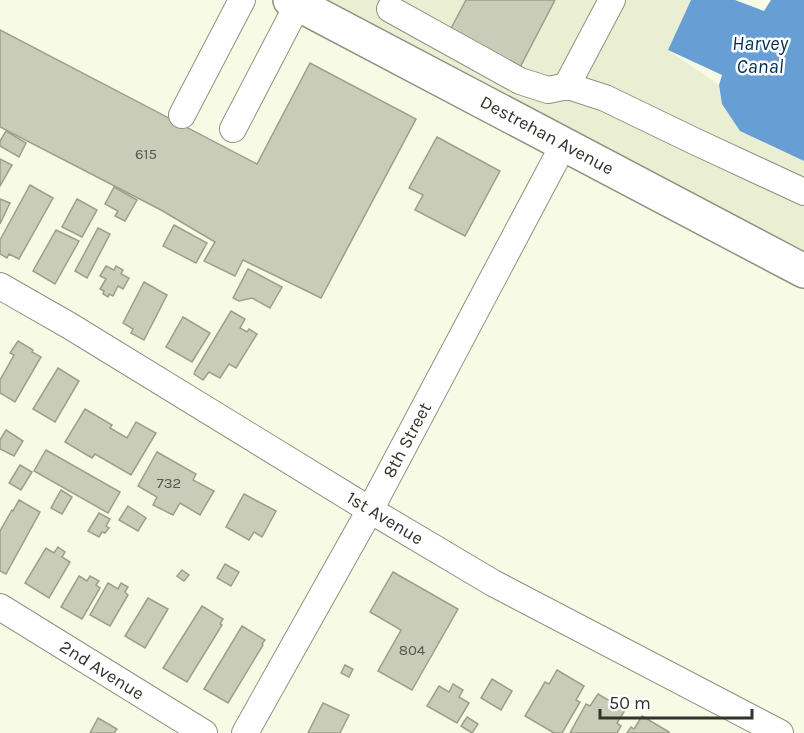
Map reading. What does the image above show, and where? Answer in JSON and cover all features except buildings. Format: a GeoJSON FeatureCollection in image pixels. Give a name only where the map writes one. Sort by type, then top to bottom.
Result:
{"type":"FeatureCollection","features":[{"type":"Feature","properties":{"kind":"main road","name":"Destrehan Avenue"},"geometry":{"type":"LineString","coordinates":[[294,2],[804,271]]}},
{"type":"Feature","properties":{"kind":"street"},"geometry":{"type":"LineString","coordinates":[[182,115],[242,0]]}},
{"type":"Feature","properties":{"kind":"street"},"geometry":{"type":"LineString","coordinates":[[566,87],[612,0]]}},
{"type":"Feature","properties":{"kind":"street"},"geometry":{"type":"LineString","coordinates":[[234,129],[294,2]]}},
{"type":"Feature","properties":{"kind":"street"},"geometry":{"type":"LineString","coordinates":[[372,43],[392,5],[520,81],[548,90],[566,87],[605,98],[804,192]]}},
{"type":"Feature","properties":{"kind":"street","name":"8th Street"},"geometry":{"type":"LineString","coordinates":[[245,733],[370,510],[564,144]]}},
{"type":"Feature","properties":{"kind":"street","name":"1st Avenue"},"geometry":{"type":"LineString","coordinates":[[0,286],[70,326],[493,583],[780,733]]}},
{"type":"Feature","properties":{"kind":"street","name":"2nd Avenue"},"geometry":{"type":"LineString","coordinates":[[0,607],[204,733]]}},
{"type":"Feature","properties":{"kind":"shaded area"},"geometry":{"type":"Polygon","coordinates":[[[321,0],[691,0],[668,50],[719,85],[722,104],[740,131],[804,161],[804,256],[321,0]]]}},
{"type":"Feature","properties":{"kind":"water","name":"Harvey Canal"},"geometry":{"type":"Polygon","coordinates":[[[691,0],[735,0],[764,11],[771,0],[804,0],[804,161],[740,131],[722,104],[719,85],[722,75],[668,50],[691,0]]]}}]}
